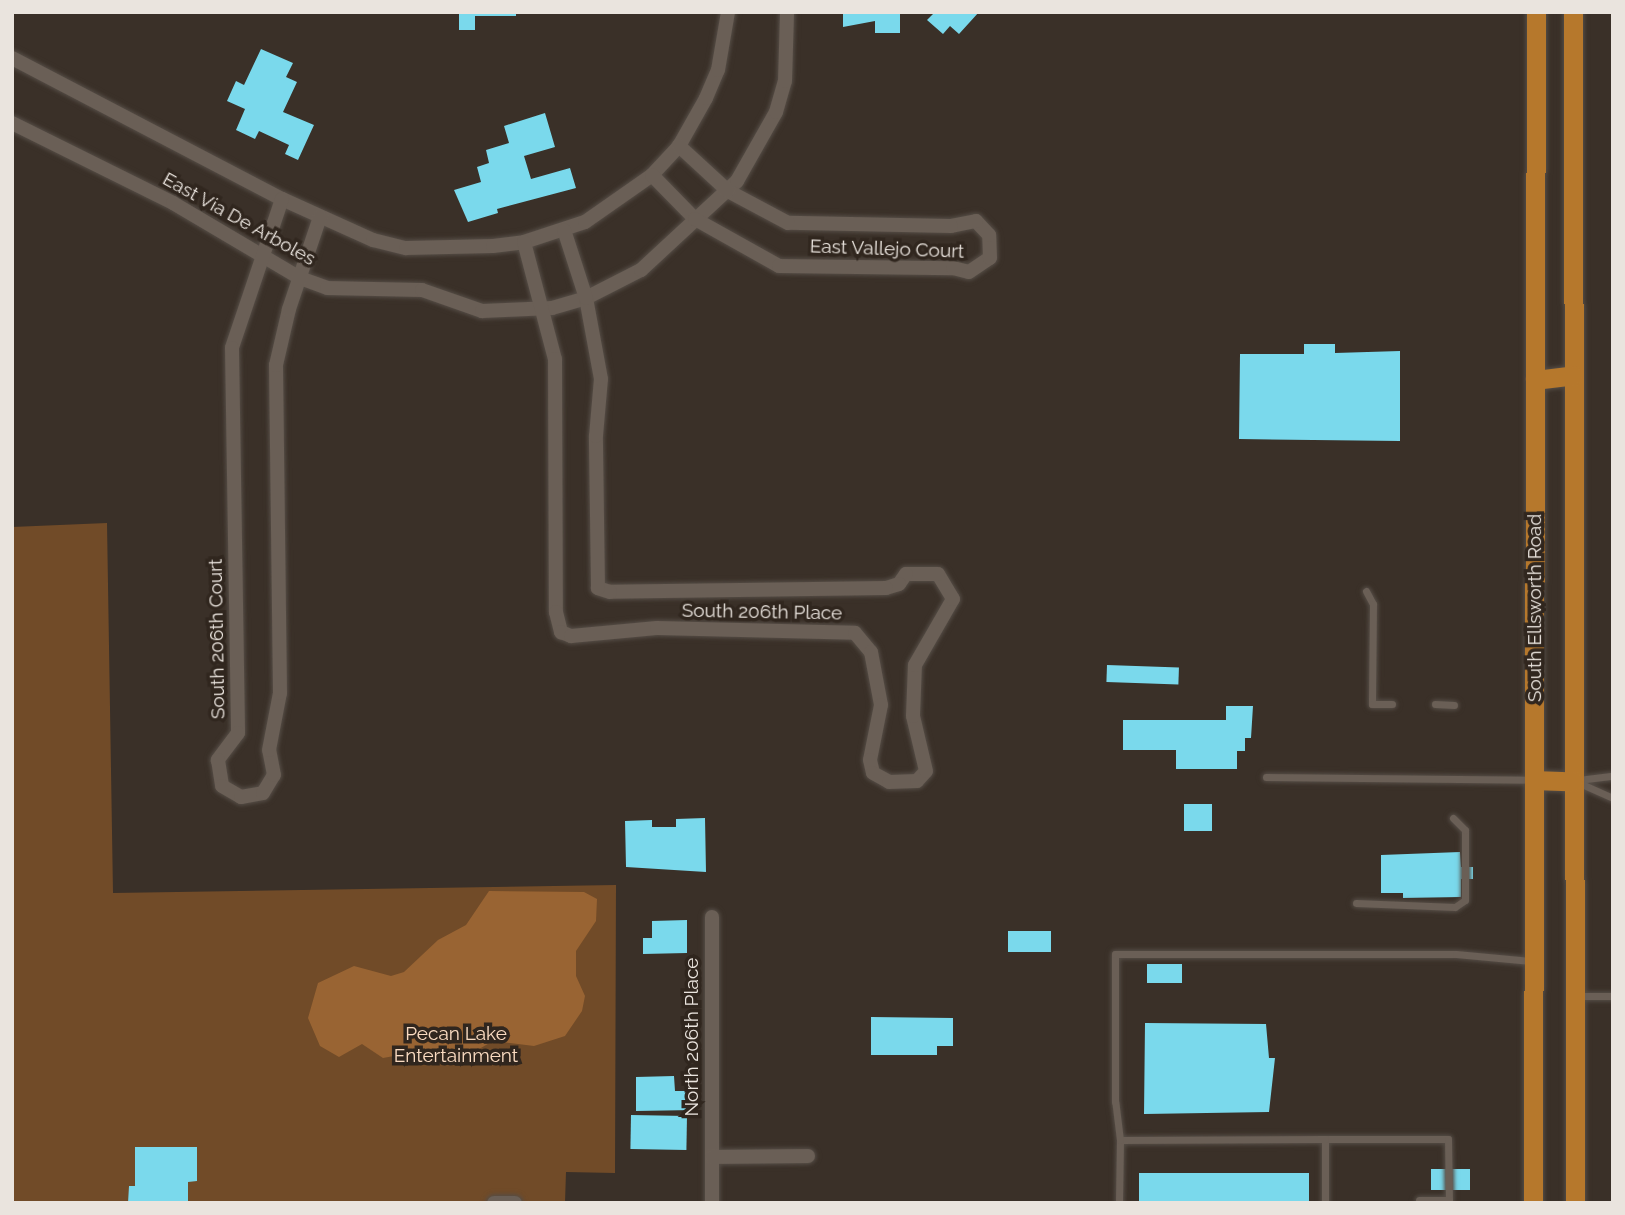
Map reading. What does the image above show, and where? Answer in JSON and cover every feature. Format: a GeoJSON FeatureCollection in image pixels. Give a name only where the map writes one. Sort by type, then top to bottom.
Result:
{"type":"FeatureCollection","features":[{"type":"Feature","properties":{"kind":"main road","name":"South Ellsworth Road"},"geometry":{"type":"LineString","coordinates":[[1533,1203],[1536,12]]}},
{"type":"Feature","properties":{"kind":"main road","name":"South Ellsworth Road"},"geometry":{"type":"LineString","coordinates":[[1573,12],[1575,1203]]}},
{"type":"Feature","properties":{"kind":"main road"},"geometry":{"type":"LineString","coordinates":[[1535,380],[1573,375]]}},
{"type":"Feature","properties":{"kind":"main road"},"geometry":{"type":"LineString","coordinates":[[1535,780],[1573,781]]}},
{"type":"Feature","properties":{"kind":"street","name":"East Via De Arboles"},"geometry":{"type":"LineString","coordinates":[[12,58],[282,199],[373,240],[406,248],[524,242],[564,230],[609,209],[652,175],[679,146],[718,70],[728,12]]}},
{"type":"Feature","properties":{"kind":"street","name":"East Via De Arboles"},"geometry":{"type":"LineString","coordinates":[[12,123],[173,204],[300,278],[327,288],[422,290],[482,311],[542,309],[586,298],[641,270],[728,191],[762,145],[776,112],[785,81],[787,12]]}},
{"type":"Feature","properties":{"kind":"street","name":"East Vallejo Court"},"geometry":{"type":"LineString","coordinates":[[652,175],[695,219],[779,267],[953,268],[969,272],[990,258],[989,235],[976,221],[951,226],[799,226],[728,191],[679,146]]}},
{"type":"Feature","properties":{"kind":"street"},"geometry":{"type":"LineString","coordinates":[[263,256],[282,199]]}},
{"type":"Feature","properties":{"kind":"street"},"geometry":{"type":"LineString","coordinates":[[300,278],[320,217]]}},
{"type":"Feature","properties":{"kind":"street"},"geometry":{"type":"LineString","coordinates":[[564,230],[586,298]]}},
{"type":"Feature","properties":{"kind":"street"},"geometry":{"type":"LineString","coordinates":[[524,242],[542,309]]}},
{"type":"Feature","properties":{"kind":"street","name":"South 206th Court"},"geometry":{"type":"LineString","coordinates":[[263,256],[238,325],[231,364],[238,733],[218,760],[222,786],[241,797],[263,793],[274,775],[269,750],[280,693],[276,365],[300,278]]}},
{"type":"Feature","properties":{"kind":"street","name":"South 206th Place"},"geometry":{"type":"LineString","coordinates":[[542,309],[555,359],[556,612],[561,632],[571,636],[657,628],[855,634],[871,652],[881,705],[870,760],[873,773],[889,782],[917,781],[926,771],[913,716],[915,665],[953,599],[938,574],[906,574],[899,584],[886,588],[610,592],[598,588],[596,436],[601,379],[586,298]]}},
{"type":"Feature","properties":{"kind":"street","name":"North 206th Place"},"geometry":{"type":"LineString","coordinates":[[712,918],[712,1157]]}},
{"type":"Feature","properties":{"kind":"street"},"geometry":{"type":"LineString","coordinates":[[712,1203],[712,1157],[808,1156]]}},
{"type":"Feature","properties":{"kind":"street"},"geometry":{"type":"LineString","coordinates":[[494,1203],[515,1203]]}},
{"type":"Feature","properties":{"kind":"lane"},"geometry":{"type":"LineString","coordinates":[[1366,591],[1373,604],[1372,704],[1392,704]]}},
{"type":"Feature","properties":{"kind":"lane"},"geometry":{"type":"LineString","coordinates":[[1435,704],[1454,705]]}},
{"type":"Feature","properties":{"kind":"lane"},"geometry":{"type":"LineString","coordinates":[[1573,781],[1613,776]]}},
{"type":"Feature","properties":{"kind":"lane"},"geometry":{"type":"LineString","coordinates":[[1266,777],[1535,780]]}},
{"type":"Feature","properties":{"kind":"lane"},"geometry":{"type":"LineString","coordinates":[[1573,781],[1613,798]]}},
{"type":"Feature","properties":{"kind":"lane"},"geometry":{"type":"LineString","coordinates":[[1356,903],[1455,907],[1465,900],[1465,830],[1453,818]]}},
{"type":"Feature","properties":{"kind":"lane"},"geometry":{"type":"LineString","coordinates":[[1119,1203],[1120,1140],[1115,1102],[1115,954],[1456,954],[1535,962]]}},
{"type":"Feature","properties":{"kind":"lane"},"geometry":{"type":"LineString","coordinates":[[1574,996],[1613,996]]}},
{"type":"Feature","properties":{"kind":"lane"},"geometry":{"type":"LineString","coordinates":[[1325,1139],[1325,1203]]}},
{"type":"Feature","properties":{"kind":"lane"},"geometry":{"type":"LineString","coordinates":[[1120,1140],[1448,1139],[1449,1200],[1419,1200]]}},
{"type":"Feature","properties":{"kind":"green space","name":"Pecan Lake Entertainment"},"geometry":{"type":"Polygon","coordinates":[[[107,523],[113,893],[616,885],[615,1173],[566,1172],[565,1203],[12,1203],[12,527],[107,523]]]}},
{"type":"Feature","properties":{"kind":"shaded area"},"geometry":{"type":"Polygon","coordinates":[[[489,891],[584,892],[597,899],[596,921],[576,951],[576,976],[585,996],[582,1011],[565,1036],[534,1046],[493,1041],[453,1064],[405,1054],[383,1058],[362,1044],[339,1057],[320,1046],[308,1018],[318,983],[354,966],[391,976],[404,972],[438,940],[466,925],[489,891]]]}},
{"type":"Feature","properties":{"kind":"building"},"geometry":{"type":"Polygon","coordinates":[[[459,12],[516,12],[516,16],[475,16],[475,30],[459,30],[459,12]]]}},
{"type":"Feature","properties":{"kind":"building"},"geometry":{"type":"Polygon","coordinates":[[[843,12],[900,12],[900,33],[875,33],[875,21],[843,27],[843,12]]]}},
{"type":"Feature","properties":{"kind":"building"},"geometry":{"type":"Polygon","coordinates":[[[935,12],[979,12],[959,34],[950,26],[943,34],[927,20],[935,12]]]}},
{"type":"Feature","properties":{"kind":"building"},"geometry":{"type":"Polygon","coordinates":[[[261,49],[293,63],[286,77],[297,82],[283,112],[314,125],[298,160],[285,154],[289,145],[259,131],[255,139],[236,130],[245,109],[227,101],[236,81],[244,85],[261,49]]]}},
{"type":"Feature","properties":{"kind":"building"},"geometry":{"type":"Polygon","coordinates":[[[545,113],[555,147],[524,156],[531,179],[570,168],[576,188],[497,209],[498,213],[468,222],[454,190],[481,182],[477,167],[489,163],[486,150],[509,143],[504,126],[545,113]]]}},
{"type":"Feature","properties":{"kind":"building"},"geometry":{"type":"Polygon","coordinates":[[[1304,344],[1335,344],[1335,353],[1400,351],[1400,441],[1239,439],[1240,354],[1304,354],[1304,344]]]}},
{"type":"Feature","properties":{"kind":"building"},"geometry":{"type":"Polygon","coordinates":[[[1107,665],[1179,668],[1178,685],[1106,682],[1107,665]]]}},
{"type":"Feature","properties":{"kind":"building"},"geometry":{"type":"Polygon","coordinates":[[[1226,706],[1253,706],[1251,738],[1245,738],[1245,751],[1237,751],[1237,769],[1176,769],[1176,750],[1123,750],[1123,720],[1226,720],[1226,706]]]}},
{"type":"Feature","properties":{"kind":"building"},"geometry":{"type":"Polygon","coordinates":[[[1184,804],[1212,804],[1212,831],[1184,831],[1184,804]]]}},
{"type":"Feature","properties":{"kind":"building"},"geometry":{"type":"Polygon","coordinates":[[[705,818],[706,872],[626,867],[625,821],[652,820],[652,827],[676,827],[676,819],[705,818]]]}},
{"type":"Feature","properties":{"kind":"building"},"geometry":{"type":"Polygon","coordinates":[[[1460,852],[1461,867],[1473,867],[1473,879],[1461,879],[1461,897],[1403,898],[1403,893],[1381,893],[1381,855],[1460,852]]]}},
{"type":"Feature","properties":{"kind":"building"},"geometry":{"type":"Polygon","coordinates":[[[687,920],[687,953],[643,954],[643,938],[652,938],[652,921],[687,920]]]}},
{"type":"Feature","properties":{"kind":"building"},"geometry":{"type":"Polygon","coordinates":[[[1008,931],[1051,931],[1051,952],[1008,952],[1008,931]]]}},
{"type":"Feature","properties":{"kind":"building"},"geometry":{"type":"Polygon","coordinates":[[[1147,964],[1182,964],[1182,983],[1147,983],[1147,964]]]}},
{"type":"Feature","properties":{"kind":"building"},"geometry":{"type":"Polygon","coordinates":[[[871,1017],[953,1018],[953,1046],[937,1046],[937,1055],[871,1055],[871,1017]]]}},
{"type":"Feature","properties":{"kind":"building"},"geometry":{"type":"Polygon","coordinates":[[[1145,1023],[1266,1024],[1269,1058],[1275,1058],[1269,1112],[1144,1114],[1145,1023]]]}},
{"type":"Feature","properties":{"kind":"building"},"geometry":{"type":"Polygon","coordinates":[[[674,1076],[675,1091],[694,1091],[694,1110],[636,1111],[636,1077],[674,1076]]]}},
{"type":"Feature","properties":{"kind":"building"},"geometry":{"type":"Polygon","coordinates":[[[631,1115],[687,1116],[686,1150],[630,1149],[631,1115]]]}},
{"type":"Feature","properties":{"kind":"building"},"geometry":{"type":"Polygon","coordinates":[[[135,1147],[197,1147],[197,1181],[188,1182],[188,1203],[128,1203],[129,1186],[135,1186],[135,1147]]]}},
{"type":"Feature","properties":{"kind":"building"},"geometry":{"type":"Polygon","coordinates":[[[1431,1169],[1470,1169],[1470,1190],[1431,1190],[1431,1169]]]}},
{"type":"Feature","properties":{"kind":"building"},"geometry":{"type":"Polygon","coordinates":[[[1139,1173],[1309,1173],[1309,1203],[1139,1203],[1139,1173]]]}}]}
